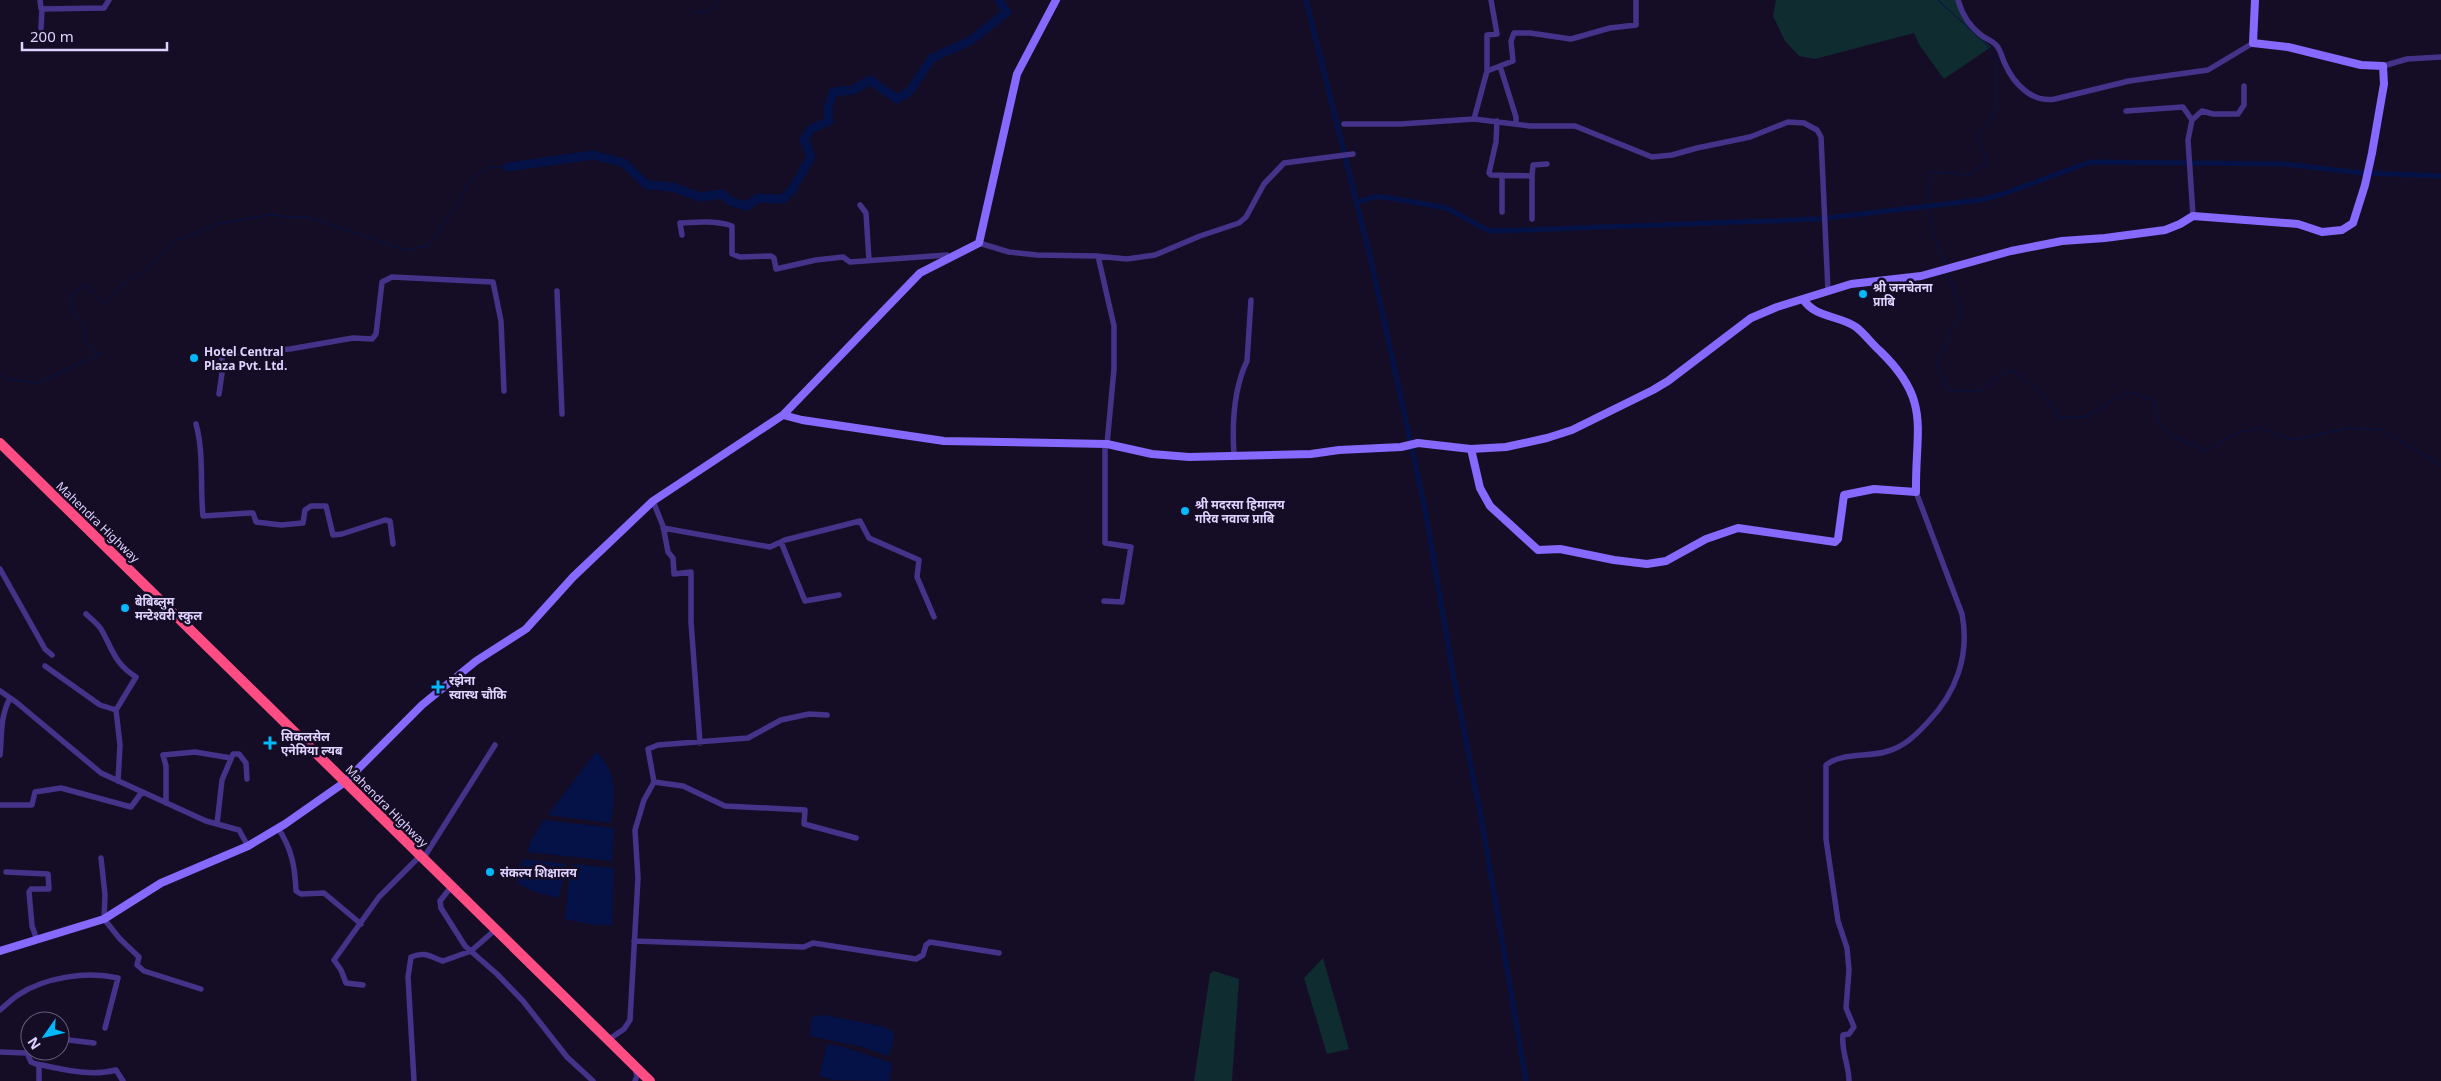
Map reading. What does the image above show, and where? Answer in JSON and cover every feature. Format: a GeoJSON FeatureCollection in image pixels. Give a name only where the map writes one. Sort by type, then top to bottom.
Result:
{"type":"FeatureCollection","features":[{"type":"Feature","properties":{"kind":"highway","name":"Mahendra Highway"},"geometry":{"type":"LineString","coordinates":[[1,445],[650,1081]]}},
{"type":"Feature","properties":{"kind":"street"},"geometry":{"type":"LineString","coordinates":[[40,0],[42,8],[41,28]]}},
{"type":"Feature","properties":{"kind":"street"},"geometry":{"type":"LineString","coordinates":[[42,8],[104,8],[109,0]]}},
{"type":"Feature","properties":{"kind":"street"},"geometry":{"type":"LineString","coordinates":[[979,243],[1017,74],[1056,0]]}},
{"type":"Feature","properties":{"kind":"street"},"geometry":{"type":"LineString","coordinates":[[1474,120],[1487,71],[1487,35],[1497,34],[1491,0]]}},
{"type":"Feature","properties":{"kind":"street"},"geometry":{"type":"LineString","coordinates":[[1487,71],[1513,61],[1512,41],[1514,33],[1530,32],[1571,39],[1610,28],[1636,25],[1636,0]]}},
{"type":"Feature","properties":{"kind":"street"},"geometry":{"type":"LineString","coordinates":[[1958,0],[1966,20],[1998,47],[2008,70],[2026,92],[2033,98],[2043,100],[2055,99],[2129,81],[2208,70],[2253,43],[2288,47],[2361,65],[2383,66],[2416,58],[2441,57]]}},
{"type":"Feature","properties":{"kind":"street"},"geometry":{"type":"LineString","coordinates":[[2253,43],[2255,0]]}},
{"type":"Feature","properties":{"kind":"street"},"geometry":{"type":"LineString","coordinates":[[1500,66],[1516,117],[1516,123]]}},
{"type":"Feature","properties":{"kind":"street"},"geometry":{"type":"LineString","coordinates":[[783,415],[837,426],[944,441],[1106,444],[1166,455],[1311,454],[1339,450],[1401,447],[1418,443],[1471,449],[1525,444],[1572,430],[1668,381],[1751,318],[1851,284],[1921,276],[2011,251],[2062,241],[2105,238],[2165,230],[2193,216],[2211,219],[2264,220],[2298,224],[2322,232],[2338,231],[2353,223],[2365,185],[2384,84],[2383,66]]}},
{"type":"Feature","properties":{"kind":"street"},"geometry":{"type":"LineString","coordinates":[[2193,216],[2188,140],[2192,120],[2202,111],[2213,114],[2238,114],[2244,105],[2244,86]]}},
{"type":"Feature","properties":{"kind":"street"},"geometry":{"type":"LineString","coordinates":[[2126,111],[2183,107],[2192,120]]}},
{"type":"Feature","properties":{"kind":"street"},"geometry":{"type":"LineString","coordinates":[[1344,124],[1401,124],[1474,120],[1530,126],[1575,126],[1652,157],[1663,157],[1750,137],[1788,122],[1804,123],[1817,130],[1822,137],[1828,291]]}},
{"type":"Feature","properties":{"kind":"street"},"geometry":{"type":"LineString","coordinates":[[1497,121],[1496,142],[1489,170],[1492,175],[1532,176]]}},
{"type":"Feature","properties":{"kind":"street"},"geometry":{"type":"LineString","coordinates":[[0,951],[104,919],[161,883],[248,846],[345,782],[422,705],[476,661],[526,629],[573,577],[654,502],[783,415],[920,273],[979,243],[1009,252],[1037,256],[1098,256],[1127,259],[1156,255],[1200,236],[1239,223],[1253,205],[1256,196],[1264,184],[1284,163],[1334,158],[1351,154]]}},
{"type":"Feature","properties":{"kind":"street"},"geometry":{"type":"LineString","coordinates":[[1532,219],[1533,165],[1547,164]]}},
{"type":"Feature","properties":{"kind":"street"},"geometry":{"type":"LineString","coordinates":[[1502,175],[1502,212]]}},
{"type":"Feature","properties":{"kind":"street"},"geometry":{"type":"LineString","coordinates":[[860,205],[866,213],[868,260]]}},
{"type":"Feature","properties":{"kind":"street"},"geometry":{"type":"LineString","coordinates":[[682,235],[680,223],[713,222],[728,224],[732,226],[732,254],[740,256],[771,256],[774,258],[776,269],[816,260],[843,257],[850,262],[899,257],[922,258],[939,254],[949,257]]}},
{"type":"Feature","properties":{"kind":"street"},"geometry":{"type":"LineString","coordinates":[[1098,256],[1114,326],[1114,369],[1106,444],[1105,543],[1131,547],[1122,602],[1104,601]]}},
{"type":"Feature","properties":{"kind":"street"},"geometry":{"type":"LineString","coordinates":[[219,394],[222,354],[290,349],[353,338],[372,339],[376,334],[382,282],[392,277],[493,282],[501,321],[504,391]]}},
{"type":"Feature","properties":{"kind":"street"},"geometry":{"type":"LineString","coordinates":[[557,290],[562,414]]}},
{"type":"Feature","properties":{"kind":"street"},"geometry":{"type":"LineString","coordinates":[[1803,299],[1815,312],[1855,326],[1893,364],[1910,387],[1919,426],[1916,492],[1962,614],[1965,628],[1960,669],[1951,692],[1936,714],[1909,741],[1885,752],[1836,760],[1826,765],[1826,839],[1838,921],[1847,948],[1849,970],[1846,1008],[1854,1027],[1849,1034],[1842,1038],[1848,1062],[1850,1081]]}},
{"type":"Feature","properties":{"kind":"street"},"geometry":{"type":"LineString","coordinates":[[1234,456],[1234,412],[1243,369],[1247,361],[1251,300]]}},
{"type":"Feature","properties":{"kind":"street"},"geometry":{"type":"LineString","coordinates":[[196,424],[200,439],[200,489],[203,516],[249,513],[253,514],[256,522],[281,525],[303,523],[305,510],[311,506],[326,506],[334,535],[375,523],[390,521],[393,544]]}},
{"type":"Feature","properties":{"kind":"street"},"geometry":{"type":"LineString","coordinates":[[1471,449],[1480,488],[1490,506],[1534,548],[1544,550],[1560,549],[1630,563],[1647,564],[1666,561],[1706,539],[1738,528],[1835,542],[1838,539],[1844,495],[1874,489],[1916,492]]}},
{"type":"Feature","properties":{"kind":"street"},"geometry":{"type":"LineString","coordinates":[[654,502],[663,528],[668,552],[673,558],[674,574],[691,572],[691,622],[700,743]]}},
{"type":"Feature","properties":{"kind":"street"},"geometry":{"type":"LineString","coordinates":[[663,528],[770,547],[860,521],[869,538],[920,560],[917,577],[934,617]]}},
{"type":"Feature","properties":{"kind":"street"},"geometry":{"type":"LineString","coordinates":[[782,542],[805,601],[839,596]]}},
{"type":"Feature","properties":{"kind":"street"},"geometry":{"type":"LineString","coordinates":[[0,569],[44,649],[52,655]]}},
{"type":"Feature","properties":{"kind":"street"},"geometry":{"type":"LineString","coordinates":[[86,614],[100,627],[111,652],[123,668],[136,677],[116,710],[120,745],[118,781]]}},
{"type":"Feature","properties":{"kind":"street"},"geometry":{"type":"LineString","coordinates":[[45,666],[100,705],[116,710]]}},
{"type":"Feature","properties":{"kind":"street"},"geometry":{"type":"LineString","coordinates":[[0,691],[101,773],[166,803],[217,824],[238,830],[248,846]]}},
{"type":"Feature","properties":{"kind":"street"},"geometry":{"type":"LineString","coordinates":[[0,756],[2,715],[10,698]]}},
{"type":"Feature","properties":{"kind":"street"},"geometry":{"type":"LineString","coordinates":[[608,1040],[624,1029],[630,1020],[638,878],[635,830],[644,800],[654,782],[648,749],[658,745],[748,738],[782,720],[809,714],[827,715]]}},
{"type":"Feature","properties":{"kind":"street"},"geometry":{"type":"LineString","coordinates":[[363,985],[346,983],[341,970],[334,960],[379,897],[422,858],[495,745]]}},
{"type":"Feature","properties":{"kind":"street"},"geometry":{"type":"LineString","coordinates":[[166,803],[166,766],[163,755],[195,752],[231,758]]}},
{"type":"Feature","properties":{"kind":"street"},"geometry":{"type":"LineString","coordinates":[[217,824],[222,780],[233,754],[239,754],[246,763],[247,779]]}},
{"type":"Feature","properties":{"kind":"street"},"geometry":{"type":"LineString","coordinates":[[654,782],[683,786],[725,806],[805,810],[804,824],[856,838]]}},
{"type":"Feature","properties":{"kind":"street"},"geometry":{"type":"LineString","coordinates":[[0,805],[32,805],[35,792],[61,788],[130,807],[142,792]]}},
{"type":"Feature","properties":{"kind":"street"},"geometry":{"type":"LineString","coordinates":[[278,828],[290,847],[295,866],[296,891],[301,894],[324,892],[361,924]]}},
{"type":"Feature","properties":{"kind":"street"},"geometry":{"type":"LineString","coordinates":[[101,858],[105,895],[104,919],[120,939],[139,957],[137,965],[144,971],[201,989]]}},
{"type":"Feature","properties":{"kind":"street"},"geometry":{"type":"LineString","coordinates":[[6,872],[48,874],[49,889],[31,889],[28,892],[32,926],[37,940]]}},
{"type":"Feature","properties":{"kind":"street"},"geometry":{"type":"LineString","coordinates":[[451,887],[440,901],[441,908],[450,925],[471,952],[497,974],[523,1001],[562,1051],[593,1081]]}},
{"type":"Feature","properties":{"kind":"street"},"geometry":{"type":"LineString","coordinates":[[414,1081],[408,967],[411,956],[418,954],[433,955],[443,961],[471,952],[495,930]]}},
{"type":"Feature","properties":{"kind":"street"},"geometry":{"type":"LineString","coordinates":[[634,941],[804,947],[813,943],[916,959],[923,955],[926,945],[930,942],[999,953]]}},
{"type":"Feature","properties":{"kind":"street"},"geometry":{"type":"LineString","coordinates":[[0,1010],[18,994],[50,982],[74,977],[106,975],[118,978],[105,1028]]}},
{"type":"Feature","properties":{"kind":"street"},"geometry":{"type":"LineString","coordinates":[[70,1040],[94,1043]]}},
{"type":"Feature","properties":{"kind":"street"},"geometry":{"type":"LineString","coordinates":[[0,1052],[20,1051]]}},
{"type":"Feature","properties":{"kind":"street"},"geometry":{"type":"LineString","coordinates":[[31,1061],[100,1074],[116,1070],[123,1081]]}},
{"type":"Feature","properties":{"kind":"street"},"geometry":{"type":"LineString","coordinates":[[39,1064],[39,1081]]}},
{"type":"Feature","properties":{"kind":"street"},"geometry":{"type":"LineString","coordinates":[[634,1066],[637,1076],[635,1081]]}},
{"type":"Feature","properties":{"kind":"green space"},"geometry":{"type":"Polygon","coordinates":[[[1776,0],[1955,0],[1967,24],[1991,47],[1944,79],[1920,46],[1914,33],[1815,59],[1799,56],[1785,41],[1773,16],[1776,0]]]}},
{"type":"Feature","properties":{"kind":"green space"},"geometry":{"type":"Polygon","coordinates":[[[1323,958],[1349,1049],[1327,1054],[1304,978],[1323,958]]]}},
{"type":"Feature","properties":{"kind":"green space"},"geometry":{"type":"Polygon","coordinates":[[[1214,971],[1239,979],[1232,1081],[1194,1081],[1210,974],[1214,971]]]}},
{"type":"Feature","properties":{"kind":"shaded area"},"geometry":{"type":"Polygon","coordinates":[[[596,752],[608,767],[613,784],[614,794],[611,823],[548,815],[596,752]]]}},
{"type":"Feature","properties":{"kind":"shaded area"},"geometry":{"type":"Polygon","coordinates":[[[544,820],[614,828],[612,861],[528,852],[530,842],[544,820]]]}},
{"type":"Feature","properties":{"kind":"shaded area"},"geometry":{"type":"Polygon","coordinates":[[[522,859],[566,864],[559,898],[535,892],[517,883],[522,859]]]}},
{"type":"Feature","properties":{"kind":"shaded area"},"geometry":{"type":"Polygon","coordinates":[[[574,864],[614,868],[612,925],[595,925],[565,919],[570,870],[574,864]]]}},
{"type":"Feature","properties":{"kind":"shaded area"},"geometry":{"type":"Polygon","coordinates":[[[824,1015],[885,1027],[893,1031],[893,1044],[888,1056],[863,1047],[810,1036],[811,1019],[814,1016],[824,1015]]]}},
{"type":"Feature","properties":{"kind":"shaded area"},"geometry":{"type":"Polygon","coordinates":[[[827,1044],[844,1047],[892,1063],[889,1081],[834,1080],[819,1076],[827,1044]]]}},
{"type":"Feature","properties":{"kind":"waterway"},"geometry":{"type":"LineString","coordinates":[[693,13],[712,10],[720,0]]}},
{"type":"Feature","properties":{"kind":"waterway"},"geometry":{"type":"LineString","coordinates":[[508,167],[593,155],[624,163],[647,185],[672,187],[700,197],[722,194],[732,202],[747,206],[758,198],[783,199],[792,190],[811,157],[804,139],[811,129],[829,121],[828,108],[833,92],[853,90],[870,80],[897,99],[909,92],[932,58],[970,41],[1007,12],[999,0]]}},
{"type":"Feature","properties":{"kind":"waterway"},"geometry":{"type":"LineString","coordinates":[[1306,0],[1370,256],[1425,509],[1453,674],[1483,828],[1526,1081]]}},
{"type":"Feature","properties":{"kind":"waterway"},"geometry":{"type":"LineString","coordinates":[[1938,0],[1986,44],[1996,60],[1996,111],[1977,135],[1987,163],[1970,175],[1932,172],[1929,208],[1934,231],[1946,265]]}},
{"type":"Feature","properties":{"kind":"waterway"},"geometry":{"type":"LineString","coordinates":[[1356,203],[1373,197],[1384,197],[1447,208],[1487,230],[1496,231],[1818,219],[1980,200],[2003,194],[2090,162],[2284,164],[2363,173],[2441,176]]}},
{"type":"Feature","properties":{"kind":"waterway"},"geometry":{"type":"LineString","coordinates":[[0,374],[7,379],[38,383],[100,354],[85,343],[84,323],[74,314],[69,296],[86,285],[105,303],[119,288],[144,271],[177,240],[218,224],[267,215],[312,218],[405,250],[429,246],[459,203],[469,182],[487,168],[508,167]]}},
{"type":"Feature","properties":{"kind":"waterway"},"geometry":{"type":"LineString","coordinates":[[1948,272],[1961,311],[1936,364],[1947,390],[1980,391],[1993,379],[2012,370],[2041,393],[2059,418],[2087,416],[2127,391],[2155,401],[2159,424],[2175,438],[2207,450],[2238,433],[2260,428],[2292,440],[2349,428],[2383,430],[2441,465]]}},
{"type":"Feature","properties":{"kind":"place","name":"श्री जनचेतना प्राबि"},"geometry":{"type":"Point","coordinates":[1863,294]}},
{"type":"Feature","properties":{"kind":"place","name":"Hotel Central Plaza Pvt. Ltd."},"geometry":{"type":"Point","coordinates":[194,358]}},
{"type":"Feature","properties":{"kind":"place","name":"श्री मदरसा हिमालय गरिव नवाज प्राबि"},"geometry":{"type":"Point","coordinates":[1185,511]}},
{"type":"Feature","properties":{"kind":"place","name":"बेबिब्लुम मन्टेश्वरी स्कुल"},"geometry":{"type":"Point","coordinates":[125,608]}},
{"type":"Feature","properties":{"kind":"place","name":"रझेना स्वास्थ चौकि"},"geometry":{"type":"Point","coordinates":[438,687]}},
{"type":"Feature","properties":{"kind":"place","name":"सिकलसेल एनेमिया ल्यब"},"geometry":{"type":"Point","coordinates":[270,743]}},
{"type":"Feature","properties":{"kind":"place","name":"संकल्प शिक्षालय"},"geometry":{"type":"Point","coordinates":[490,872]}}]}
